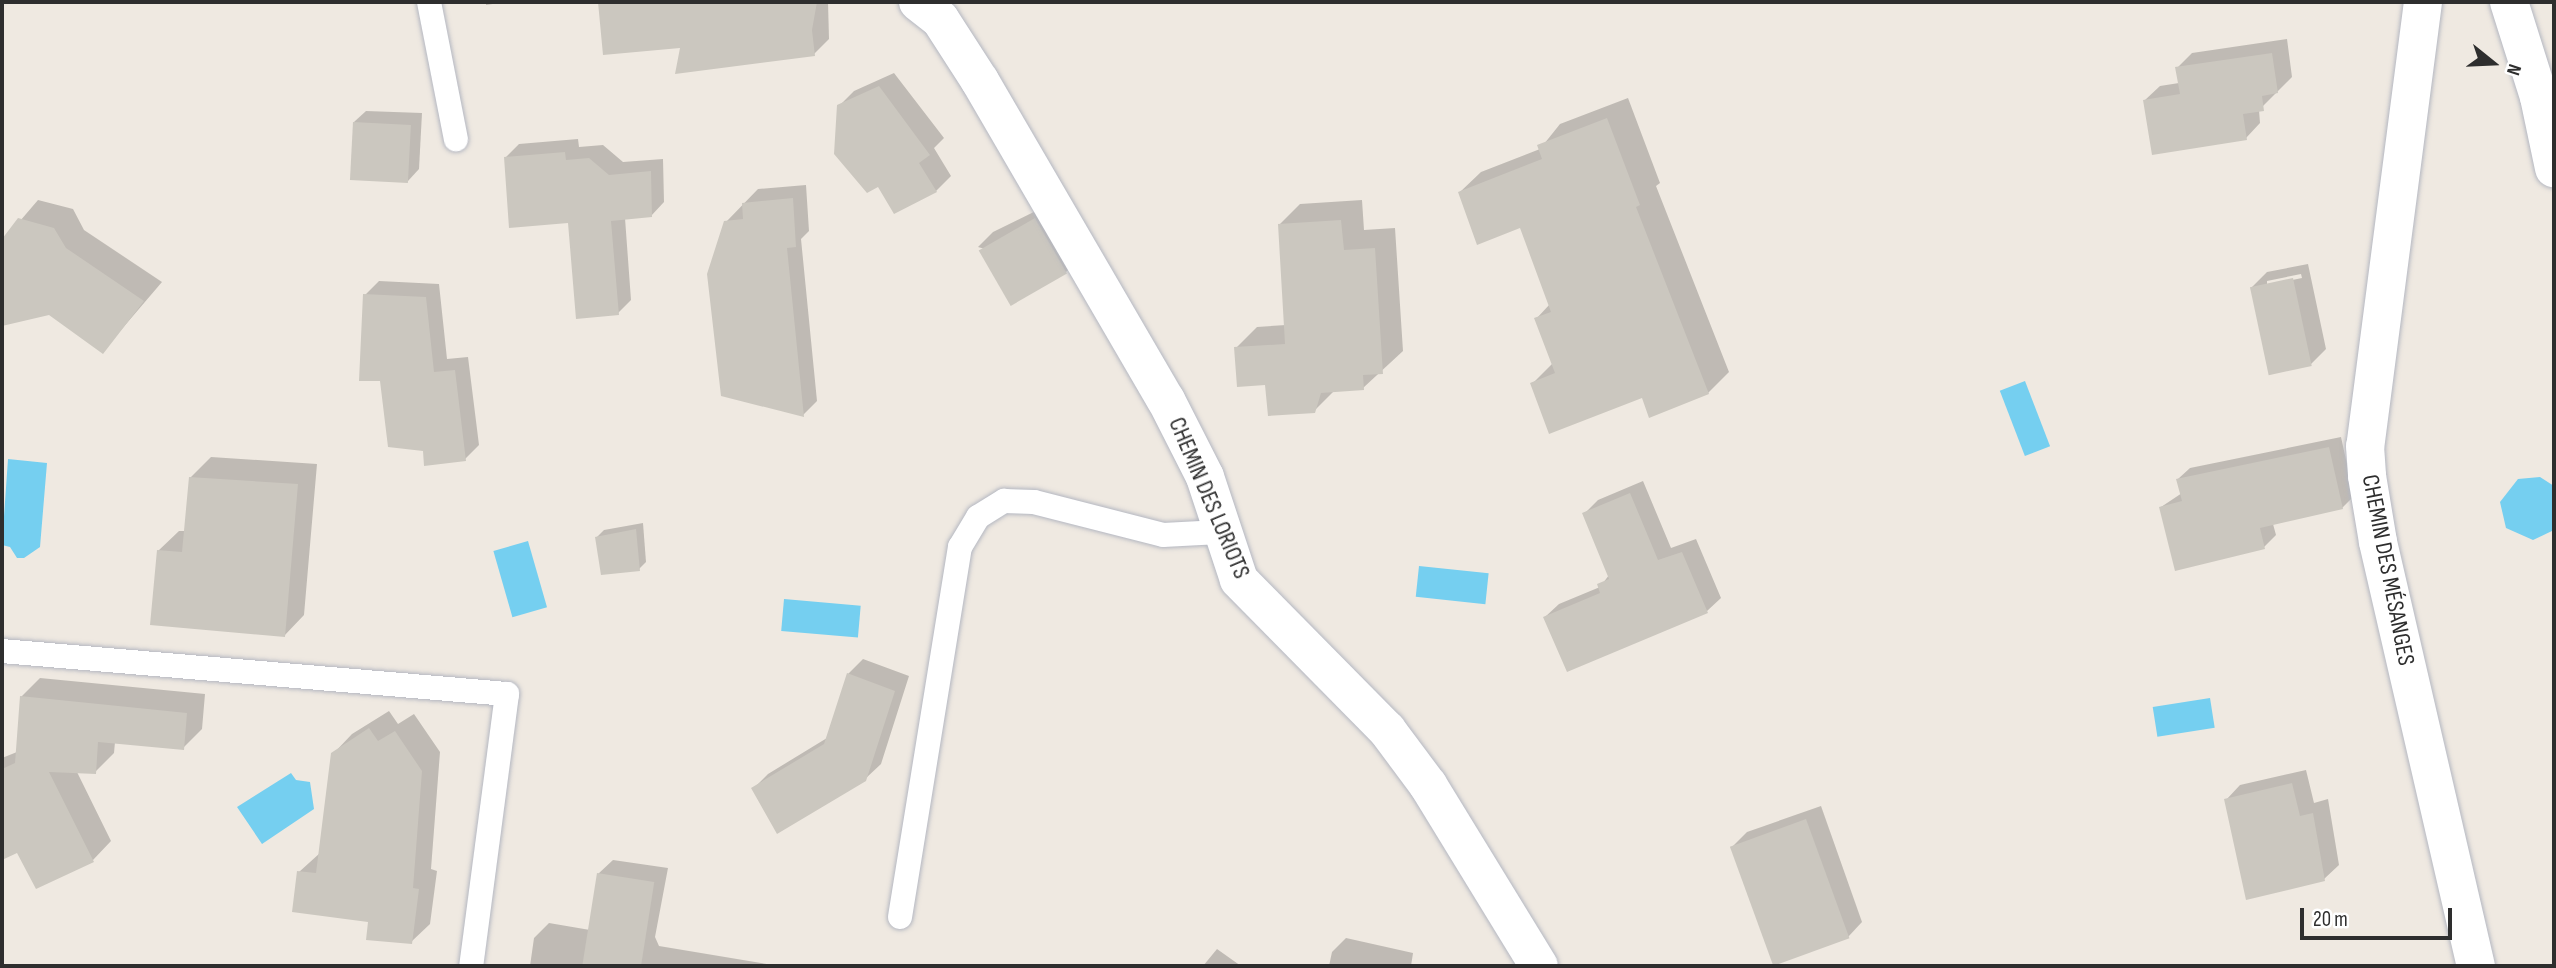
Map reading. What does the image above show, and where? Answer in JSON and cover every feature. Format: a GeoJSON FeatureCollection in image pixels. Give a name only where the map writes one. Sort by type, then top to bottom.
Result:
{"type":"FeatureCollection","features":[{"type":"Feature","properties":{"kind":"street","name":"CHEMIN DES LORIOTS"},"geometry":{"type":"LineString","coordinates":[[918,2],[940,19],[980,81],[1166,400],[1205,477],[1220,532],[1239,580],[1387,730],[1428,785],[1539,966]]}},
{"type":"Feature","properties":{"kind":"street","name":"CHEMIN DES MÉSANGES"},"geometry":{"type":"LineString","coordinates":[[2423,2],[2365,446],[2367,477],[2378,542],[2476,966]]}},
{"type":"Feature","properties":{"kind":"street"},"geometry":{"type":"LineString","coordinates":[[2509,2],[2539,97],[2554,168]]}},
{"type":"Feature","properties":{"kind":"lane"},"geometry":{"type":"LineString","coordinates":[[429,2],[456,139]]}},
{"type":"Feature","properties":{"kind":"lane"},"geometry":{"type":"LineString","coordinates":[[900,917],[960,547],[978,517],[1004,501],[1034,502],[1163,535],[1220,532]]}},
{"type":"Feature","properties":{"kind":"lane"},"geometry":{"type":"LineString","coordinates":[[2,651],[507,694],[471,966]]}},
{"type":"Feature","properties":{"kind":"water"},"geometry":{"type":"Polygon","coordinates":[[[2025,381],[2050,446],[2025,456],[2000,391],[2025,381]]]}},
{"type":"Feature","properties":{"kind":"water"},"geometry":{"type":"Polygon","coordinates":[[[8,459],[47,463],[40,547],[24,558],[17,558],[10,547],[2,545],[8,459]]]}},
{"type":"Feature","properties":{"kind":"water"},"geometry":{"type":"Polygon","coordinates":[[[2540,477],[2554,486],[2554,530],[2533,540],[2506,528],[2500,502],[2518,479],[2540,477]]]}},
{"type":"Feature","properties":{"kind":"water"},"geometry":{"type":"Polygon","coordinates":[[[528,541],[547,607],[512,617],[493,551],[528,541]]]}},
{"type":"Feature","properties":{"kind":"water"},"geometry":{"type":"Polygon","coordinates":[[[1419,566],[1489,573],[1485,604],[1416,597],[1419,566]]]}},
{"type":"Feature","properties":{"kind":"water"},"geometry":{"type":"Polygon","coordinates":[[[784,599],[861,606],[858,638],[781,631],[784,599]]]}},
{"type":"Feature","properties":{"kind":"water"},"geometry":{"type":"Polygon","coordinates":[[[2210,698],[2215,728],[2157,737],[2153,707],[2210,698]]]}},
{"type":"Feature","properties":{"kind":"water"},"geometry":{"type":"Polygon","coordinates":[[[291,773],[296,780],[310,782],[314,809],[262,844],[237,807],[291,773]]]}},
{"type":"Feature","properties":{"kind":"building"},"geometry":{"type":"Polygon","coordinates":[[[598,2],[817,2],[812,30],[815,56],[675,74],[680,48],[603,55],[598,2]]]}},
{"type":"Feature","properties":{"kind":"building"},"geometry":{"type":"Polygon","coordinates":[[[2272,53],[2278,93],[2262,96],[2264,111],[2243,114],[2247,140],[2152,155],[2143,100],[2180,94],[2175,67],[2272,53]]]}},
{"type":"Feature","properties":{"kind":"building"},"geometry":{"type":"Polygon","coordinates":[[[879,86],[930,155],[919,163],[937,192],[894,214],[878,187],[867,193],[834,154],[837,105],[879,86]]]}},
{"type":"Feature","properties":{"kind":"building"},"geometry":{"type":"Polygon","coordinates":[[[1607,118],[1640,205],[1636,207],[1709,394],[1649,418],[1642,398],[1549,434],[1530,383],[1555,373],[1534,318],[1551,312],[1520,228],[1477,245],[1458,192],[1542,159],[1537,145],[1607,118]]]}},
{"type":"Feature","properties":{"kind":"building"},"geometry":{"type":"Polygon","coordinates":[[[353,122],[411,125],[408,183],[350,180],[353,122]]]}},
{"type":"Feature","properties":{"kind":"building"},"geometry":{"type":"Polygon","coordinates":[[[565,152],[566,160],[589,158],[609,175],[651,171],[652,217],[611,221],[619,315],[576,319],[568,223],[509,228],[504,157],[565,152]]]}},
{"type":"Feature","properties":{"kind":"building"},"geometry":{"type":"Polygon","coordinates":[[[793,198],[796,247],[787,248],[804,417],[721,396],[707,274],[724,221],[743,219],[742,203],[793,198]]]}},
{"type":"Feature","properties":{"kind":"building"},"geometry":{"type":"Polygon","coordinates":[[[18,218],[54,228],[66,248],[144,301],[103,354],[49,315],[2,326],[2,239],[18,218]]]}},
{"type":"Feature","properties":{"kind":"building"},"geometry":{"type":"Polygon","coordinates":[[[1035,218],[1067,273],[1011,306],[979,251],[1035,218]]]}},
{"type":"Feature","properties":{"kind":"building"},"geometry":{"type":"Polygon","coordinates":[[[1341,220],[1344,250],[1375,248],[1383,374],[1363,375],[1364,390],[1321,393],[1315,413],[1268,416],[1265,385],[1237,387],[1234,347],[1285,344],[1278,224],[1341,220]]]}},
{"type":"Feature","properties":{"kind":"building"},"geometry":{"type":"Polygon","coordinates":[[[2293,278],[2312,366],[2269,375],[2250,287],[2293,278]]]}},
{"type":"Feature","properties":{"kind":"building"},"geometry":{"type":"Polygon","coordinates":[[[363,294],[426,297],[434,372],[455,370],[466,461],[424,466],[423,451],[388,447],[380,381],[359,381],[363,294]]]}},
{"type":"Feature","properties":{"kind":"building"},"geometry":{"type":"Polygon","coordinates":[[[2329,447],[2343,509],[2260,528],[2265,549],[2175,571],[2159,507],[2182,501],[2176,479],[2329,447]]]}},
{"type":"Feature","properties":{"kind":"building"},"geometry":{"type":"Polygon","coordinates":[[[189,477],[298,484],[285,637],[150,625],[157,550],[182,552],[189,477]]]}},
{"type":"Feature","properties":{"kind":"building"},"geometry":{"type":"Polygon","coordinates":[[[1630,493],[1658,560],[1682,552],[1708,613],[1567,672],[1543,617],[1600,593],[1597,584],[1609,579],[1582,513],[1630,493]]]}},
{"type":"Feature","properties":{"kind":"building"},"geometry":{"type":"Polygon","coordinates":[[[636,529],[640,571],[601,575],[595,537],[636,529]]]}},
{"type":"Feature","properties":{"kind":"building"},"geometry":{"type":"Polygon","coordinates":[[[847,673],[895,691],[866,781],[777,834],[751,788],[824,744],[847,673]]]}},
{"type":"Feature","properties":{"kind":"building"},"geometry":{"type":"Polygon","coordinates":[[[20,696],[187,713],[184,750],[98,742],[96,774],[49,772],[94,862],[36,889],[17,853],[2,860],[2,769],[15,763],[20,696]]]}},
{"type":"Feature","properties":{"kind":"building"},"geometry":{"type":"Polygon","coordinates":[[[369,728],[378,741],[395,731],[422,771],[413,888],[419,889],[412,944],[366,940],[368,922],[292,912],[297,871],[316,873],[331,753],[369,728]]]}},
{"type":"Feature","properties":{"kind":"building"},"geometry":{"type":"Polygon","coordinates":[[[2292,783],[2300,816],[2313,813],[2325,881],[2246,900],[2224,799],[2292,783]]]}},
{"type":"Feature","properties":{"kind":"building"},"geometry":{"type":"Polygon","coordinates":[[[1806,819],[1849,938],[1773,966],[1730,847],[1806,819]]]}},
{"type":"Feature","properties":{"kind":"building"},"geometry":{"type":"Polygon","coordinates":[[[597,873],[654,882],[641,966],[582,966],[597,873]]]}}]}
